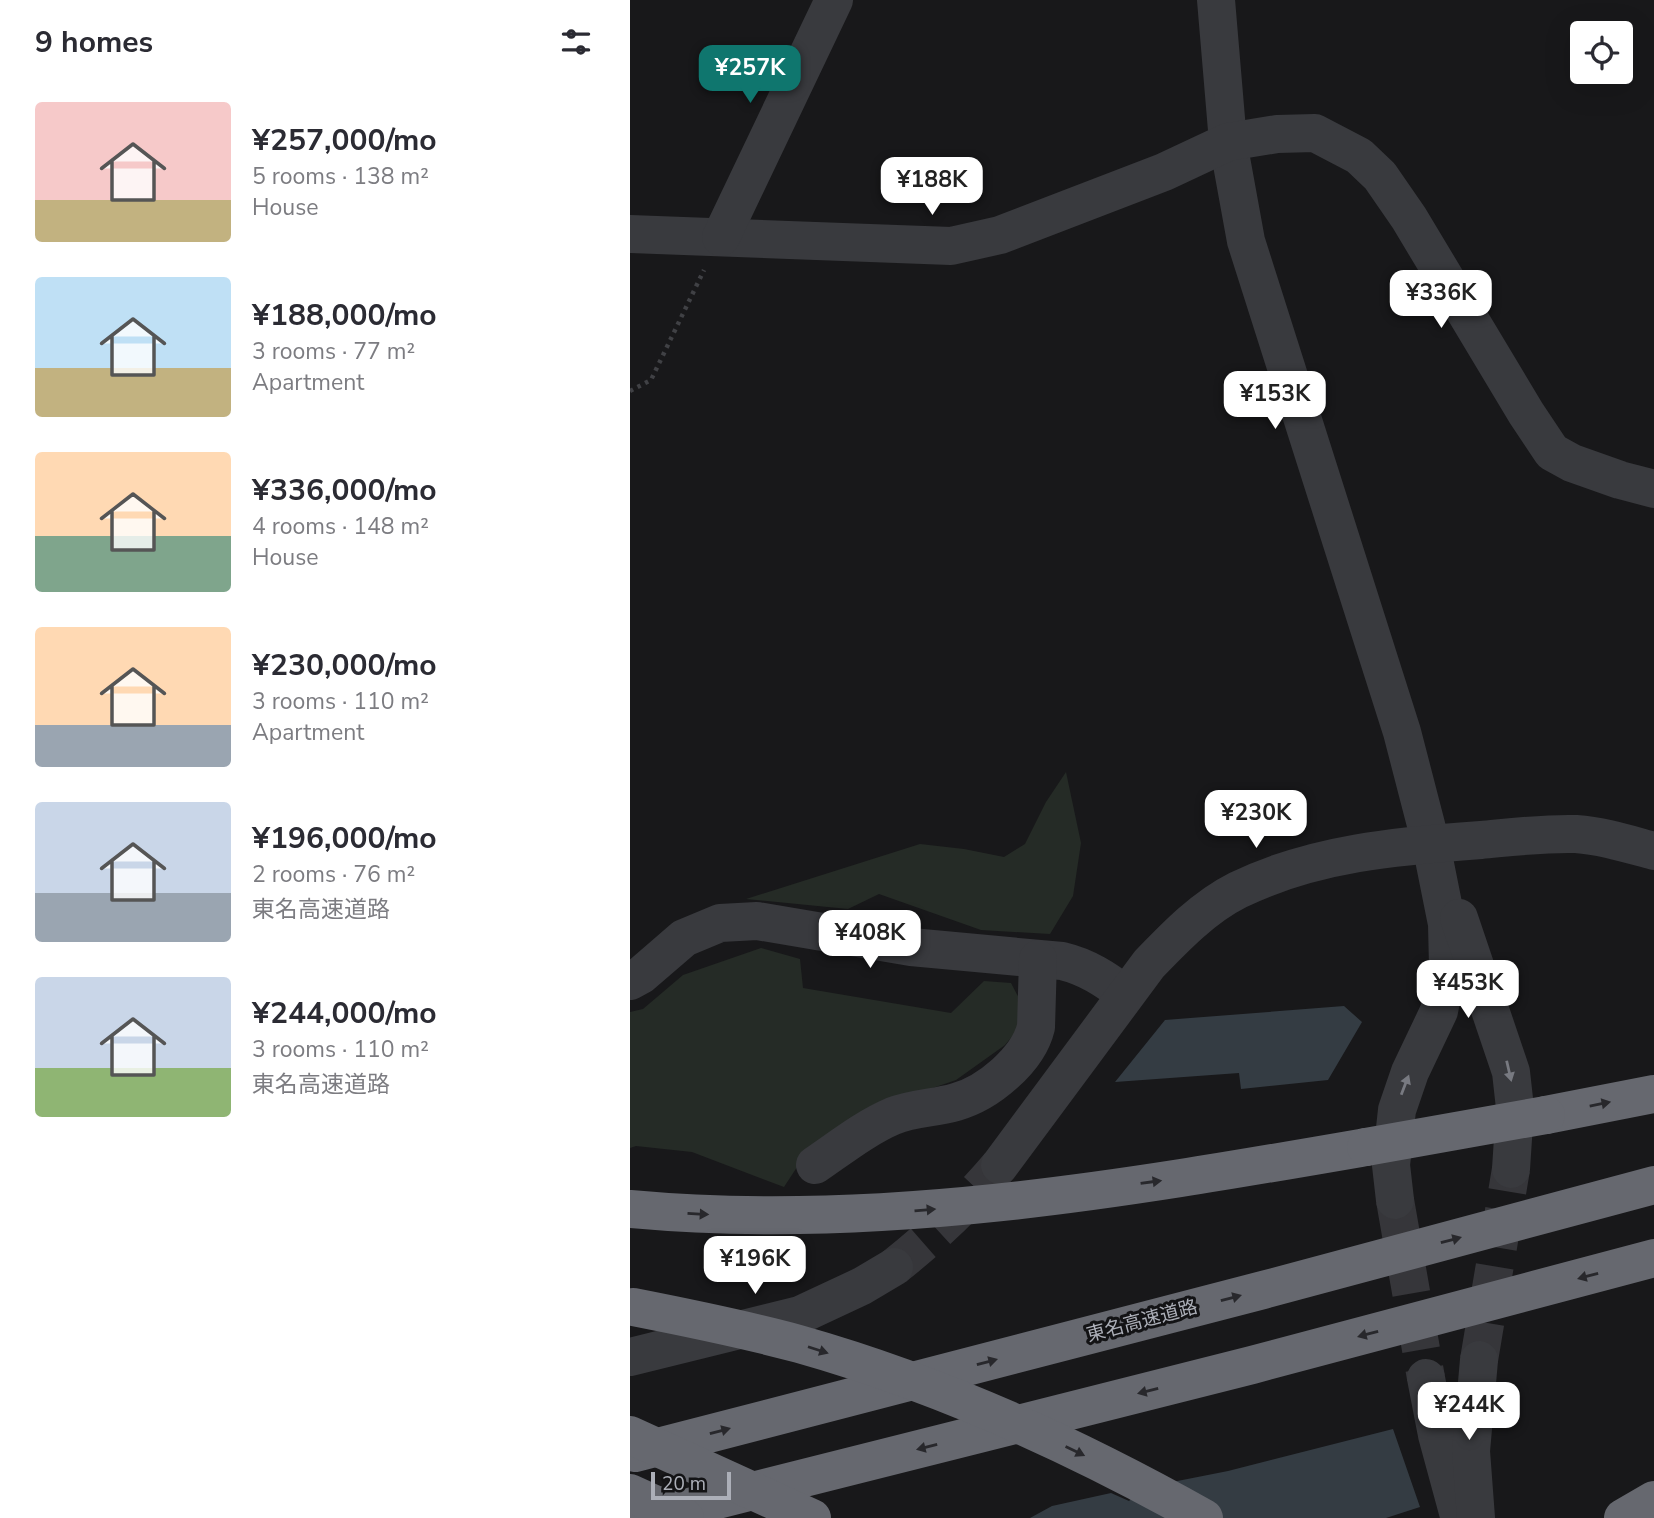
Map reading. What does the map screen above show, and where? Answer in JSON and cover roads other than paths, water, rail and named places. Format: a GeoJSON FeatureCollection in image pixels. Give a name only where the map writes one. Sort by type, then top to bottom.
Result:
{"type":"FeatureCollection","features":[{"type":"Feature","properties":{"kind":"highway"},"geometry":{"type":"LineString","coordinates":[[630,1209],[747,1216],[890,1213],[1060,1195],[1366,1147],[1654,1094]]}},
{"type":"Feature","properties":{"kind":"highway","name":"東名高速道路"},"geometry":{"type":"LineString","coordinates":[[630,1455],[1654,1185]]}},
{"type":"Feature","properties":{"kind":"highway"},"geometry":{"type":"LineString","coordinates":[[645,1518],[1252,1365],[1654,1258]]}},
{"type":"Feature","properties":{"kind":"highway"},"geometry":{"type":"LineString","coordinates":[[631,1307],[719,1324],[800,1345],[955,1397],[1035,1431],[1204,1518]]}},
{"type":"Feature","properties":{"kind":"highway"},"geometry":{"type":"LineString","coordinates":[[630,1435],[812,1518]]}},
{"type":"Feature","properties":{"kind":"highway"},"geometry":{"type":"LineString","coordinates":[[630,1493],[685,1518]]}},
{"type":"Feature","properties":{"kind":"highway"},"geometry":{"type":"LineString","coordinates":[[1623,1518],[1654,1500]]}},
{"type":"Feature","properties":{"kind":"street"},"geometry":{"type":"LineString","coordinates":[[720,237],[834,0]]}},
{"type":"Feature","properties":{"kind":"street"},"geometry":{"type":"LineString","coordinates":[[1216,0],[1228,142],[1246,241],[1402,732],[1431,844],[1447,923],[1448,966],[1439,1011],[1410,1072],[1396,1110],[1391,1165],[1395,1200]]}},
{"type":"Feature","properties":{"kind":"street"},"geometry":{"type":"LineString","coordinates":[[630,234],[951,246],[1000,235],[1164,173],[1228,142],[1277,134],[1315,133],[1359,156],[1380,177],[1409,218],[1552,452],[1572,463],[1654,489]]}},
{"type":"Feature","properties":{"kind":"street"},"geometry":{"type":"LineString","coordinates":[[1000,1165],[1149,964],[1207,910],[1237,891],[1277,873],[1321,859],[1431,844],[1577,835],[1615,839],[1654,851]]}},
{"type":"Feature","properties":{"kind":"street"},"geometry":{"type":"LineString","coordinates":[[1431,844],[1455,904],[1511,1072],[1515,1108],[1511,1169]]}},
{"type":"Feature","properties":{"kind":"street"},"geometry":{"type":"LineString","coordinates":[[630,981],[641,975],[684,938],[720,923],[757,921],[911,947],[1038,959],[1081,966],[1098,974],[1125,994]]}},
{"type":"Feature","properties":{"kind":"street"},"geometry":{"type":"LineString","coordinates":[[815,1165],[877,1124],[894,1116],[971,1097],[999,1077],[1034,1037],[1038,959]]}},
{"type":"Feature","properties":{"kind":"street"},"geometry":{"type":"LineString","coordinates":[[630,1357],[800,1315],[862,1286],[894,1267]]}},
{"type":"Feature","properties":{"kind":"street"},"geometry":{"type":"LineString","coordinates":[[1476,1518],[1471,1451],[1479,1360]]}},
{"type":"Feature","properties":{"kind":"street"},"geometry":{"type":"LineString","coordinates":[[1426,1378],[1437,1435],[1459,1518]]}},
{"type":"Feature","properties":{"kind":"tunnel"},"geometry":{"type":"LineString","coordinates":[[894,1267],[950,1219],[1000,1165]]}},
{"type":"Feature","properties":{"kind":"tunnel"},"geometry":{"type":"LineString","coordinates":[[1479,1360],[1511,1169]]}},
{"type":"Feature","properties":{"kind":"tunnel"},"geometry":{"type":"LineString","coordinates":[[1395,1200],[1426,1378]]}}]}
